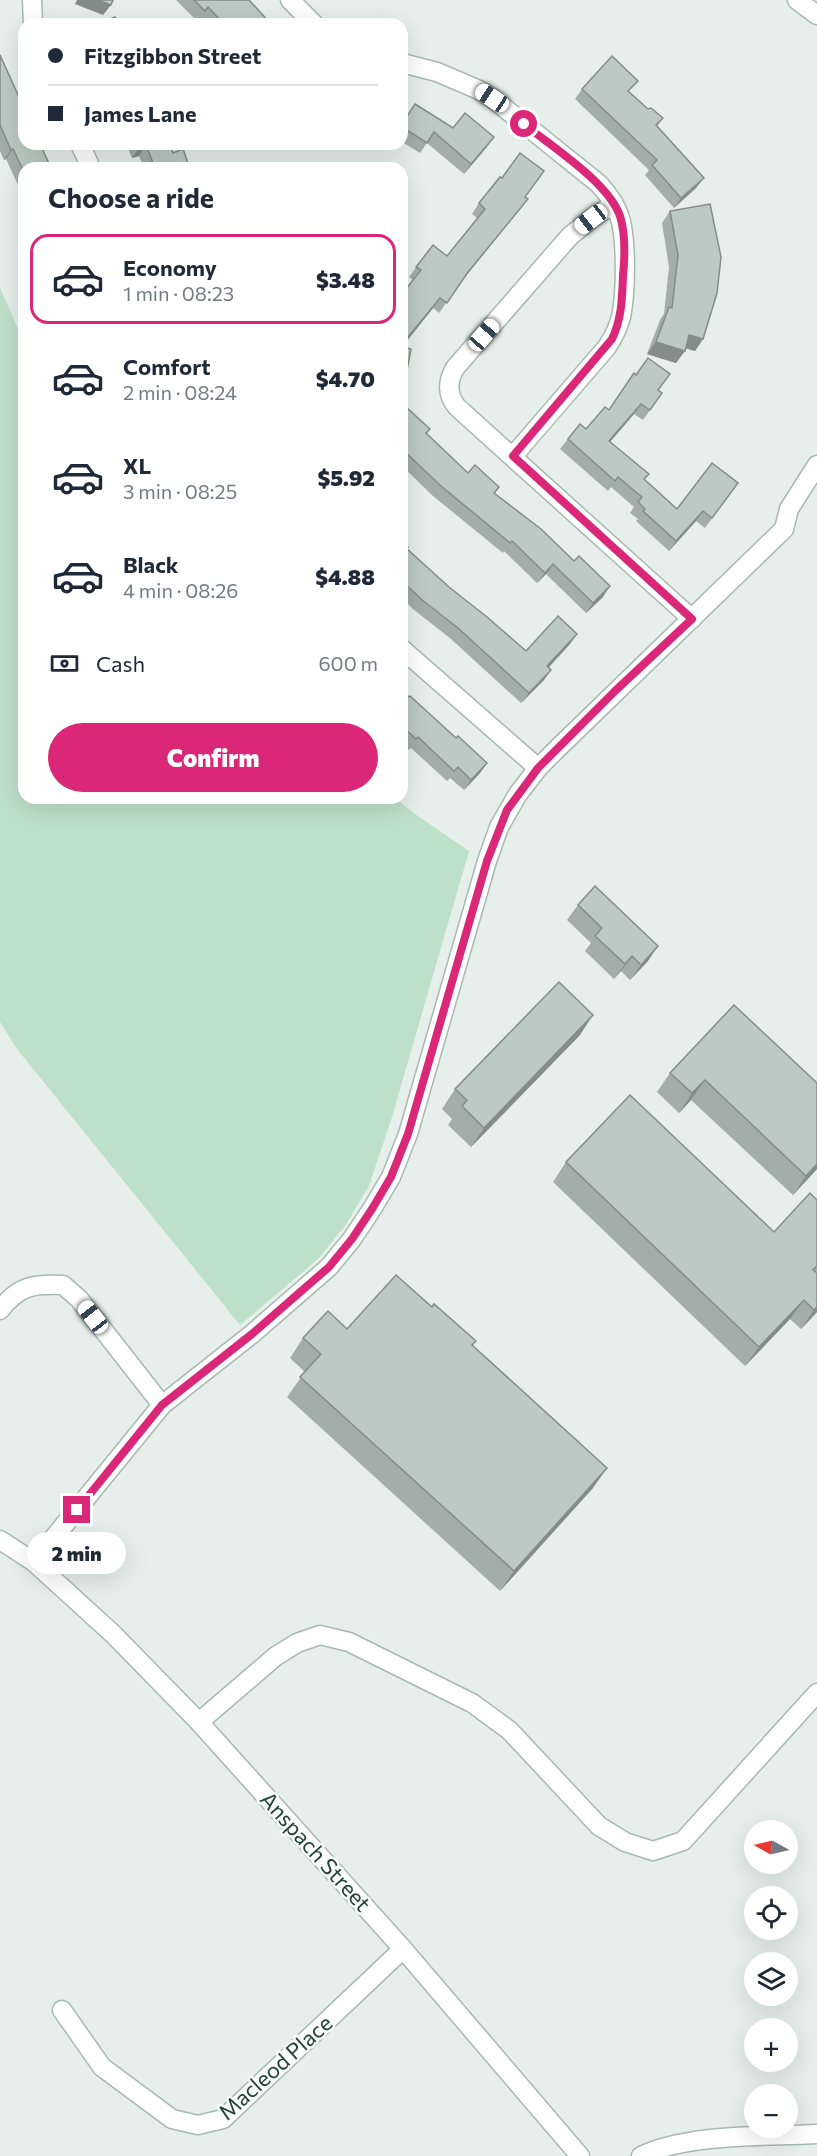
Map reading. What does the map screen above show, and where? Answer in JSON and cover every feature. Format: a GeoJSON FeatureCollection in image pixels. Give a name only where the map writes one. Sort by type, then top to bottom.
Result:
{"type":"FeatureCollection","features":[{"type":"Feature","properties":{"kind":"street"},"geometry":{"type":"LineString","coordinates":[[32,0],[33,18]]}},
{"type":"Feature","properties":{"kind":"street"},"geometry":{"type":"LineString","coordinates":[[290,0],[308,18]]}},
{"type":"Feature","properties":{"kind":"street"},"geometry":{"type":"LineString","coordinates":[[797,0],[817,15]]}},
{"type":"Feature","properties":{"kind":"street"},"geometry":{"type":"LineString","coordinates":[[408,65],[450,76],[492,98],[589,176],[614,204],[622,226],[624,249],[622,305],[617,329],[607,347],[513,456]]}},
{"type":"Feature","properties":{"kind":"street"},"geometry":{"type":"LineString","coordinates":[[614,204],[570,236],[452,374],[449,388],[453,402],[692,619]]}},
{"type":"Feature","properties":{"kind":"street"},"geometry":{"type":"LineString","coordinates":[[34,1562],[162,1405],[252,1334],[329,1267],[352,1239],[391,1177],[408,1134],[492,844],[507,810],[538,768],[784,529],[789,509],[817,465]]}},
{"type":"Feature","properties":{"kind":"street"},"geometry":{"type":"LineString","coordinates":[[408,654],[538,768]]}},
{"type":"Feature","properties":{"kind":"street"},"geometry":{"type":"LineString","coordinates":[[0,1310],[19,1291],[38,1284],[63,1285],[79,1299],[162,1405]]}},
{"type":"Feature","properties":{"kind":"street","name":"Anspach Street"},"geometry":{"type":"LineString","coordinates":[[0,1540],[34,1562],[113,1634],[199,1722],[404,1949],[580,2156]]}},
{"type":"Feature","properties":{"kind":"street"},"geometry":{"type":"LineString","coordinates":[[199,1722],[276,1656],[297,1643],[320,1635],[349,1642],[472,1703],[509,1730],[599,1826],[626,1842],[653,1851],[683,1841],[817,1693]]}},
{"type":"Feature","properties":{"kind":"street","name":"Macleod Place"},"geometry":{"type":"LineString","coordinates":[[62,2010],[102,2067],[172,2119],[198,2125],[223,2119],[404,1949]]}},
{"type":"Feature","properties":{"kind":"street"},"geometry":{"type":"LineString","coordinates":[[642,2156],[653,2150],[690,2141],[817,2134]]}},
{"type":"Feature","properties":{"kind":"green space"},"geometry":{"type":"Polygon","coordinates":[[[0,288],[18,328],[18,804],[402,804],[469,851],[392,1117],[369,1186],[345,1226],[318,1259],[240,1325],[17,1049],[0,1022],[0,288]]]}},
{"type":"Feature","properties":{"kind":"building"},"geometry":{"type":"Polygon","coordinates":[[[98,0],[113,0],[111,5],[98,0]]]}},
{"type":"Feature","properties":{"kind":"building"},"geometry":{"type":"Polygon","coordinates":[[[194,0],[249,0],[266,18],[218,18],[208,7],[205,11],[194,0]]]}},
{"type":"Feature","properties":{"kind":"building"},"geometry":{"type":"Polygon","coordinates":[[[0,55],[18,95],[18,150],[43,150],[48,162],[19,162],[0,125],[0,55]]]}},
{"type":"Feature","properties":{"kind":"building"},"geometry":{"type":"Polygon","coordinates":[[[612,56],[638,81],[628,91],[648,109],[651,108],[663,118],[656,125],[704,178],[681,198],[652,165],[657,160],[582,89],[612,56]]]}},
{"type":"Feature","properties":{"kind":"building"},"geometry":{"type":"Polygon","coordinates":[[[415,104],[453,128],[465,113],[494,137],[471,164],[434,132],[427,143],[408,131],[408,115],[415,104]]]}},
{"type":"Feature","properties":{"kind":"building"},"geometry":{"type":"Polygon","coordinates":[[[148,150],[172,150],[173,153],[183,150],[188,162],[153,162],[148,150]]]}},
{"type":"Feature","properties":{"kind":"building"},"geometry":{"type":"Polygon","coordinates":[[[520,153],[544,171],[525,197],[528,199],[468,272],[447,303],[440,298],[408,337],[408,286],[421,270],[416,267],[433,245],[447,256],[485,209],[479,203],[500,177],[502,178],[520,153]]]}},
{"type":"Feature","properties":{"kind":"building"},"geometry":{"type":"Polygon","coordinates":[[[710,204],[721,257],[717,293],[703,339],[689,335],[685,351],[656,342],[669,307],[672,308],[678,255],[670,211],[710,204]]]}},
{"type":"Feature","properties":{"kind":"building"},"geometry":{"type":"Polygon","coordinates":[[[408,348],[411,349],[408,365],[408,348]]]}},
{"type":"Feature","properties":{"kind":"building"},"geometry":{"type":"Polygon","coordinates":[[[648,358],[670,374],[658,390],[662,393],[650,410],[641,404],[609,441],[649,474],[644,479],[677,509],[712,463],[738,483],[712,518],[703,511],[676,541],[643,511],[645,509],[638,502],[642,497],[618,477],[615,481],[568,439],[580,424],[586,429],[605,407],[609,410],[634,373],[636,375],[648,358]]]}},
{"type":"Feature","properties":{"kind":"building"},"geometry":{"type":"Polygon","coordinates":[[[408,409],[430,429],[426,433],[468,473],[475,465],[499,487],[494,493],[541,529],[574,561],[579,556],[610,586],[593,603],[553,564],[545,573],[512,541],[510,543],[441,486],[408,455],[408,409]]]}},
{"type":"Feature","properties":{"kind":"building"},"geometry":{"type":"Polygon","coordinates":[[[408,550],[526,651],[558,616],[577,634],[547,666],[551,670],[529,693],[458,628],[408,587],[408,550]]]}},
{"type":"Feature","properties":{"kind":"building"},"geometry":{"type":"Polygon","coordinates":[[[408,696],[456,738],[458,736],[487,763],[471,780],[458,767],[454,771],[418,737],[416,739],[408,732],[408,696]]]}},
{"type":"Feature","properties":{"kind":"building"},"geometry":{"type":"Polygon","coordinates":[[[595,886],[658,946],[641,965],[632,956],[625,964],[595,936],[602,928],[578,905],[595,886]]]}},
{"type":"Feature","properties":{"kind":"building"},"geometry":{"type":"Polygon","coordinates":[[[559,982],[593,1015],[484,1128],[462,1106],[467,1100],[455,1089],[559,982]]]}},
{"type":"Feature","properties":{"kind":"building"},"geometry":{"type":"Polygon","coordinates":[[[734,1005],[817,1083],[817,1164],[806,1176],[705,1080],[692,1093],[670,1073],[734,1005]]]}},
{"type":"Feature","properties":{"kind":"building"},"geometry":{"type":"Polygon","coordinates":[[[630,1095],[774,1232],[810,1193],[817,1200],[817,1266],[813,1270],[817,1273],[817,1307],[814,1310],[804,1300],[759,1347],[566,1162],[630,1095]]]}},
{"type":"Feature","properties":{"kind":"building"},"geometry":{"type":"Polygon","coordinates":[[[396,1275],[432,1307],[434,1304],[476,1341],[472,1345],[607,1468],[514,1571],[300,1377],[321,1354],[303,1338],[328,1311],[347,1329],[396,1275]]]}},
{"type":"Feature","properties":{"kind":"route"},"geometry":{"type":"LineString","coordinates":[[77,1510],[162,1405],[252,1334],[329,1267],[352,1239],[391,1177],[408,1134],[487,861],[507,810],[538,768],[692,619],[513,456],[612,339],[621,318],[624,261],[622,226],[614,204],[607,194],[599,184],[524,124]]}}]}
